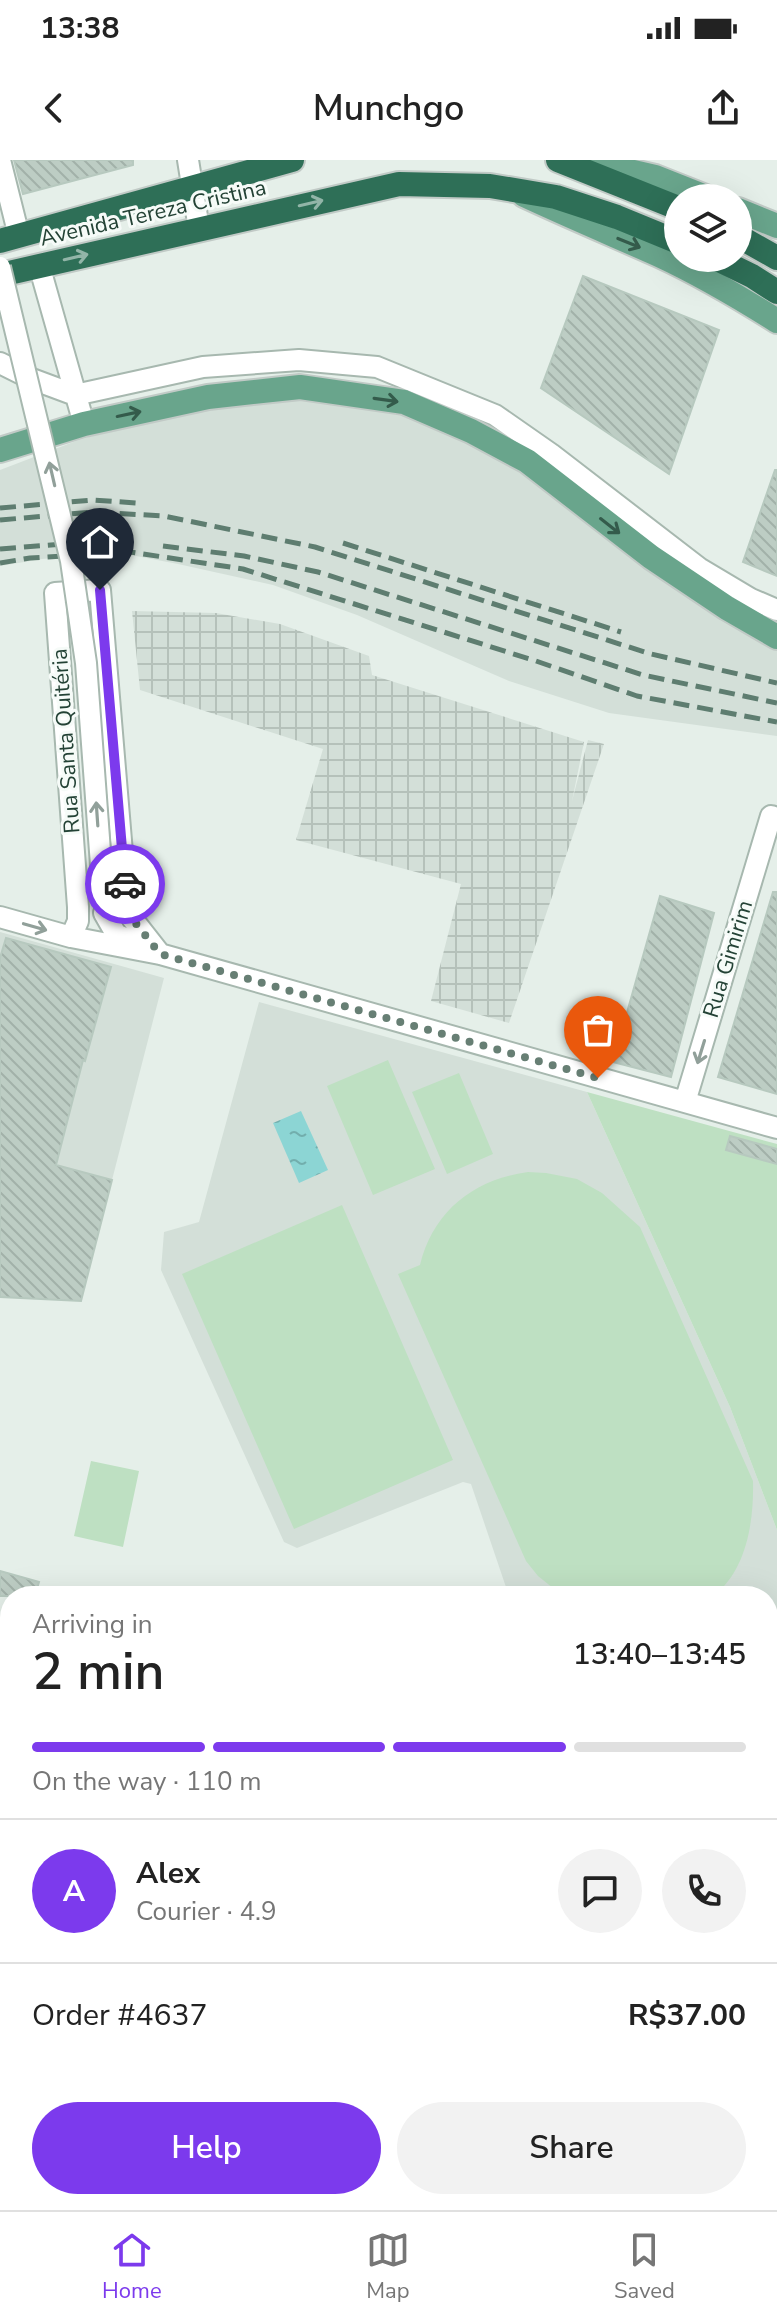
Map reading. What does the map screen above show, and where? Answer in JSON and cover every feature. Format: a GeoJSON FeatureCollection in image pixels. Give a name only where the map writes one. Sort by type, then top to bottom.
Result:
{"type":"FeatureCollection","features":[{"type":"Feature","properties":{"kind":"highway","name":"Avenida Tereza Cristina"},"geometry":{"type":"LineString","coordinates":[[10,238],[292,160]]}},
{"type":"Feature","properties":{"kind":"highway"},"geometry":{"type":"LineString","coordinates":[[558,160],[664,202]]}},
{"type":"Feature","properties":{"kind":"highway","name":"Avenida Tereza Cristina"},"geometry":{"type":"LineString","coordinates":[[0,275],[399,184],[508,187],[556,197],[664,236]]}},
{"type":"Feature","properties":{"kind":"highway"},"geometry":{"type":"LineString","coordinates":[[752,244],[777,258]]}},
{"type":"Feature","properties":{"kind":"highway"},"geometry":{"type":"LineString","coordinates":[[744,272],[777,292]]}},
{"type":"Feature","properties":{"kind":"main road"},"geometry":{"type":"LineString","coordinates":[[582,160],[673,184]]}},
{"type":"Feature","properties":{"kind":"main road","name":"Avenida Tereza Cristina"},"geometry":{"type":"LineString","coordinates":[[508,187],[608,235],[661,256],[777,321]]}},
{"type":"Feature","properties":{"kind":"main road"},"geometry":{"type":"LineString","coordinates":[[752,215],[776,224]]}},
{"type":"Feature","properties":{"kind":"main road"},"geometry":{"type":"LineString","coordinates":[[0,450],[84,424],[208,397],[300,387],[404,402],[471,431],[527,461],[651,557],[777,637]]}},
{"type":"Feature","properties":{"kind":"street"},"geometry":{"type":"LineString","coordinates":[[0,160],[10,238]]}},
{"type":"Feature","properties":{"kind":"street"},"geometry":{"type":"LineString","coordinates":[[188,160],[199,229]]}},
{"type":"Feature","properties":{"kind":"street"},"geometry":{"type":"LineString","coordinates":[[39,265],[84,424]]}},
{"type":"Feature","properties":{"kind":"street"},"geometry":{"type":"LineString","coordinates":[[0,267],[71,561],[86,663],[104,902],[116,934],[160,954]]}},
{"type":"Feature","properties":{"kind":"street"},"geometry":{"type":"LineString","coordinates":[[0,363],[75,395],[203,367],[299,360],[377,367],[495,415],[699,568],[751,599],[777,610]]}},
{"type":"Feature","properties":{"kind":"street","name":"Rua Santa Quitéria"},"geometry":{"type":"LineString","coordinates":[[71,937],[78,921],[78,907],[55,593],[100,590],[127,912],[160,954]]}},
{"type":"Feature","properties":{"kind":"street","name":"Rua Gimirim"},"geometry":{"type":"LineString","coordinates":[[685,1102],[774,817]]}},
{"type":"Feature","properties":{"kind":"street"},"geometry":{"type":"LineString","coordinates":[[71,937],[86,935],[97,929],[104,902]]}},
{"type":"Feature","properties":{"kind":"street"},"geometry":{"type":"LineString","coordinates":[[0,917],[71,937],[160,954],[777,1128]]}},
{"type":"Feature","properties":{"kind":"shaded area"},"geometry":{"type":"Polygon","coordinates":[[[279,395],[386,405],[457,429],[528,472],[777,644],[777,736],[609,713],[509,681],[357,615],[273,585],[178,564],[131,555],[100,554],[0,566],[0,470],[76,441],[178,410],[279,395]]]}},
{"type":"Feature","properties":{"kind":"shaded area"},"geometry":{"type":"Polygon","coordinates":[[[132,611],[216,613],[280,624],[369,656],[372,675],[584,742],[572,801],[588,740],[604,744],[509,1023],[431,1001],[461,884],[296,840],[323,749],[140,690],[132,611]]]}},
{"type":"Feature","properties":{"kind":"shaded area"},"geometry":{"type":"Polygon","coordinates":[[[0,932],[164,978],[112,1180],[56,1165],[0,1060],[0,932]]]}},
{"type":"Feature","properties":{"kind":"shaded area"},"geometry":{"type":"Polygon","coordinates":[[[259,1002],[587,1092],[730,1407],[777,1530],[777,1586],[506,1586],[471,1484],[463,1482],[297,1548],[284,1542],[161,1270],[164,1232],[199,1222],[259,1002]]]}},
{"type":"Feature","properties":{"kind":"green space"},"geometry":{"type":"Polygon","coordinates":[[[388,1060],[435,1169],[373,1195],[327,1086],[388,1060]]]}},
{"type":"Feature","properties":{"kind":"green space"},"geometry":{"type":"Polygon","coordinates":[[[459,1073],[493,1154],[447,1174],[412,1092],[459,1073]]]}},
{"type":"Feature","properties":{"kind":"green space"},"geometry":{"type":"Polygon","coordinates":[[[587,1092],[777,1144],[777,1530],[730,1407],[587,1092]]]}},
{"type":"Feature","properties":{"kind":"green space"},"geometry":{"type":"Polygon","coordinates":[[[528,1172],[577,1179],[602,1193],[640,1227],[753,1481],[752,1512],[746,1544],[734,1573],[724,1586],[550,1586],[526,1561],[398,1274],[420,1265],[435,1229],[459,1201],[474,1190],[508,1176],[528,1172]]]}},
{"type":"Feature","properties":{"kind":"green space"},"geometry":{"type":"Polygon","coordinates":[[[342,1205],[453,1460],[294,1529],[182,1274],[342,1205]]]}},
{"type":"Feature","properties":{"kind":"green space"},"geometry":{"type":"Polygon","coordinates":[[[91,1461],[139,1471],[123,1547],[74,1536],[91,1461]]]}},
{"type":"Feature","properties":{"kind":"water"},"geometry":{"type":"Polygon","coordinates":[[[301,1111],[328,1170],[299,1183],[273,1123],[301,1111]]]}},
{"type":"Feature","properties":{"kind":"building"},"geometry":{"type":"Polygon","coordinates":[[[14,160],[133,160],[133,165],[23,194],[14,160]]]}},
{"type":"Feature","properties":{"kind":"building"},"geometry":{"type":"Polygon","coordinates":[[[583,276],[719,330],[669,474],[541,388],[583,276]]]}},
{"type":"Feature","properties":{"kind":"building"},"geometry":{"type":"Polygon","coordinates":[[[777,470],[777,576],[743,562],[777,470]]]}},
{"type":"Feature","properties":{"kind":"building"},"geometry":{"type":"Polygon","coordinates":[[[773,892],[777,892],[777,1094],[718,1077],[773,892]]]}},
{"type":"Feature","properties":{"kind":"building"},"geometry":{"type":"Polygon","coordinates":[[[660,896],[714,913],[671,1077],[613,1062],[660,896]]]}},
{"type":"Feature","properties":{"kind":"building"},"geometry":{"type":"Polygon","coordinates":[[[6,938],[111,967],[56,1165],[112,1180],[81,1301],[0,1297],[0,958],[6,938]]]}},
{"type":"Feature","properties":{"kind":"building"},"geometry":{"type":"Polygon","coordinates":[[[730,1136],[777,1149],[777,1164],[726,1150],[730,1136]]]}},
{"type":"Feature","properties":{"kind":"building"},"geometry":{"type":"Polygon","coordinates":[[[0,1571],[39,1582],[38,1586],[0,1586],[0,1571]]]}},
{"type":"Feature","properties":{"kind":"railway"},"geometry":{"type":"LineString","coordinates":[[0,508],[93,500],[136,503]]}},
{"type":"Feature","properties":{"kind":"railway"},"geometry":{"type":"LineString","coordinates":[[0,520],[93,512],[164,516],[315,547],[651,654],[777,683]]}},
{"type":"Feature","properties":{"kind":"railway"},"geometry":{"type":"LineString","coordinates":[[0,549],[76,543]]}},
{"type":"Feature","properties":{"kind":"railway"},"geometry":{"type":"LineString","coordinates":[[343,543],[621,632]]}},
{"type":"Feature","properties":{"kind":"railway"},"geometry":{"type":"LineString","coordinates":[[163,546],[244,556],[318,572],[643,675],[777,703]]}},
{"type":"Feature","properties":{"kind":"railway"},"geometry":{"type":"LineString","coordinates":[[0,563],[30,558],[130,552],[243,569],[637,696],[777,722]]}},
{"type":"Feature","properties":{"kind":"way so far"},"geometry":{"type":"LineString","coordinates":[[125,884],[127,912],[160,954],[598,1078]]}},
{"type":"Feature","properties":{"kind":"route"},"geometry":{"type":"LineString","coordinates":[[100,590],[125,884]]}}]}
